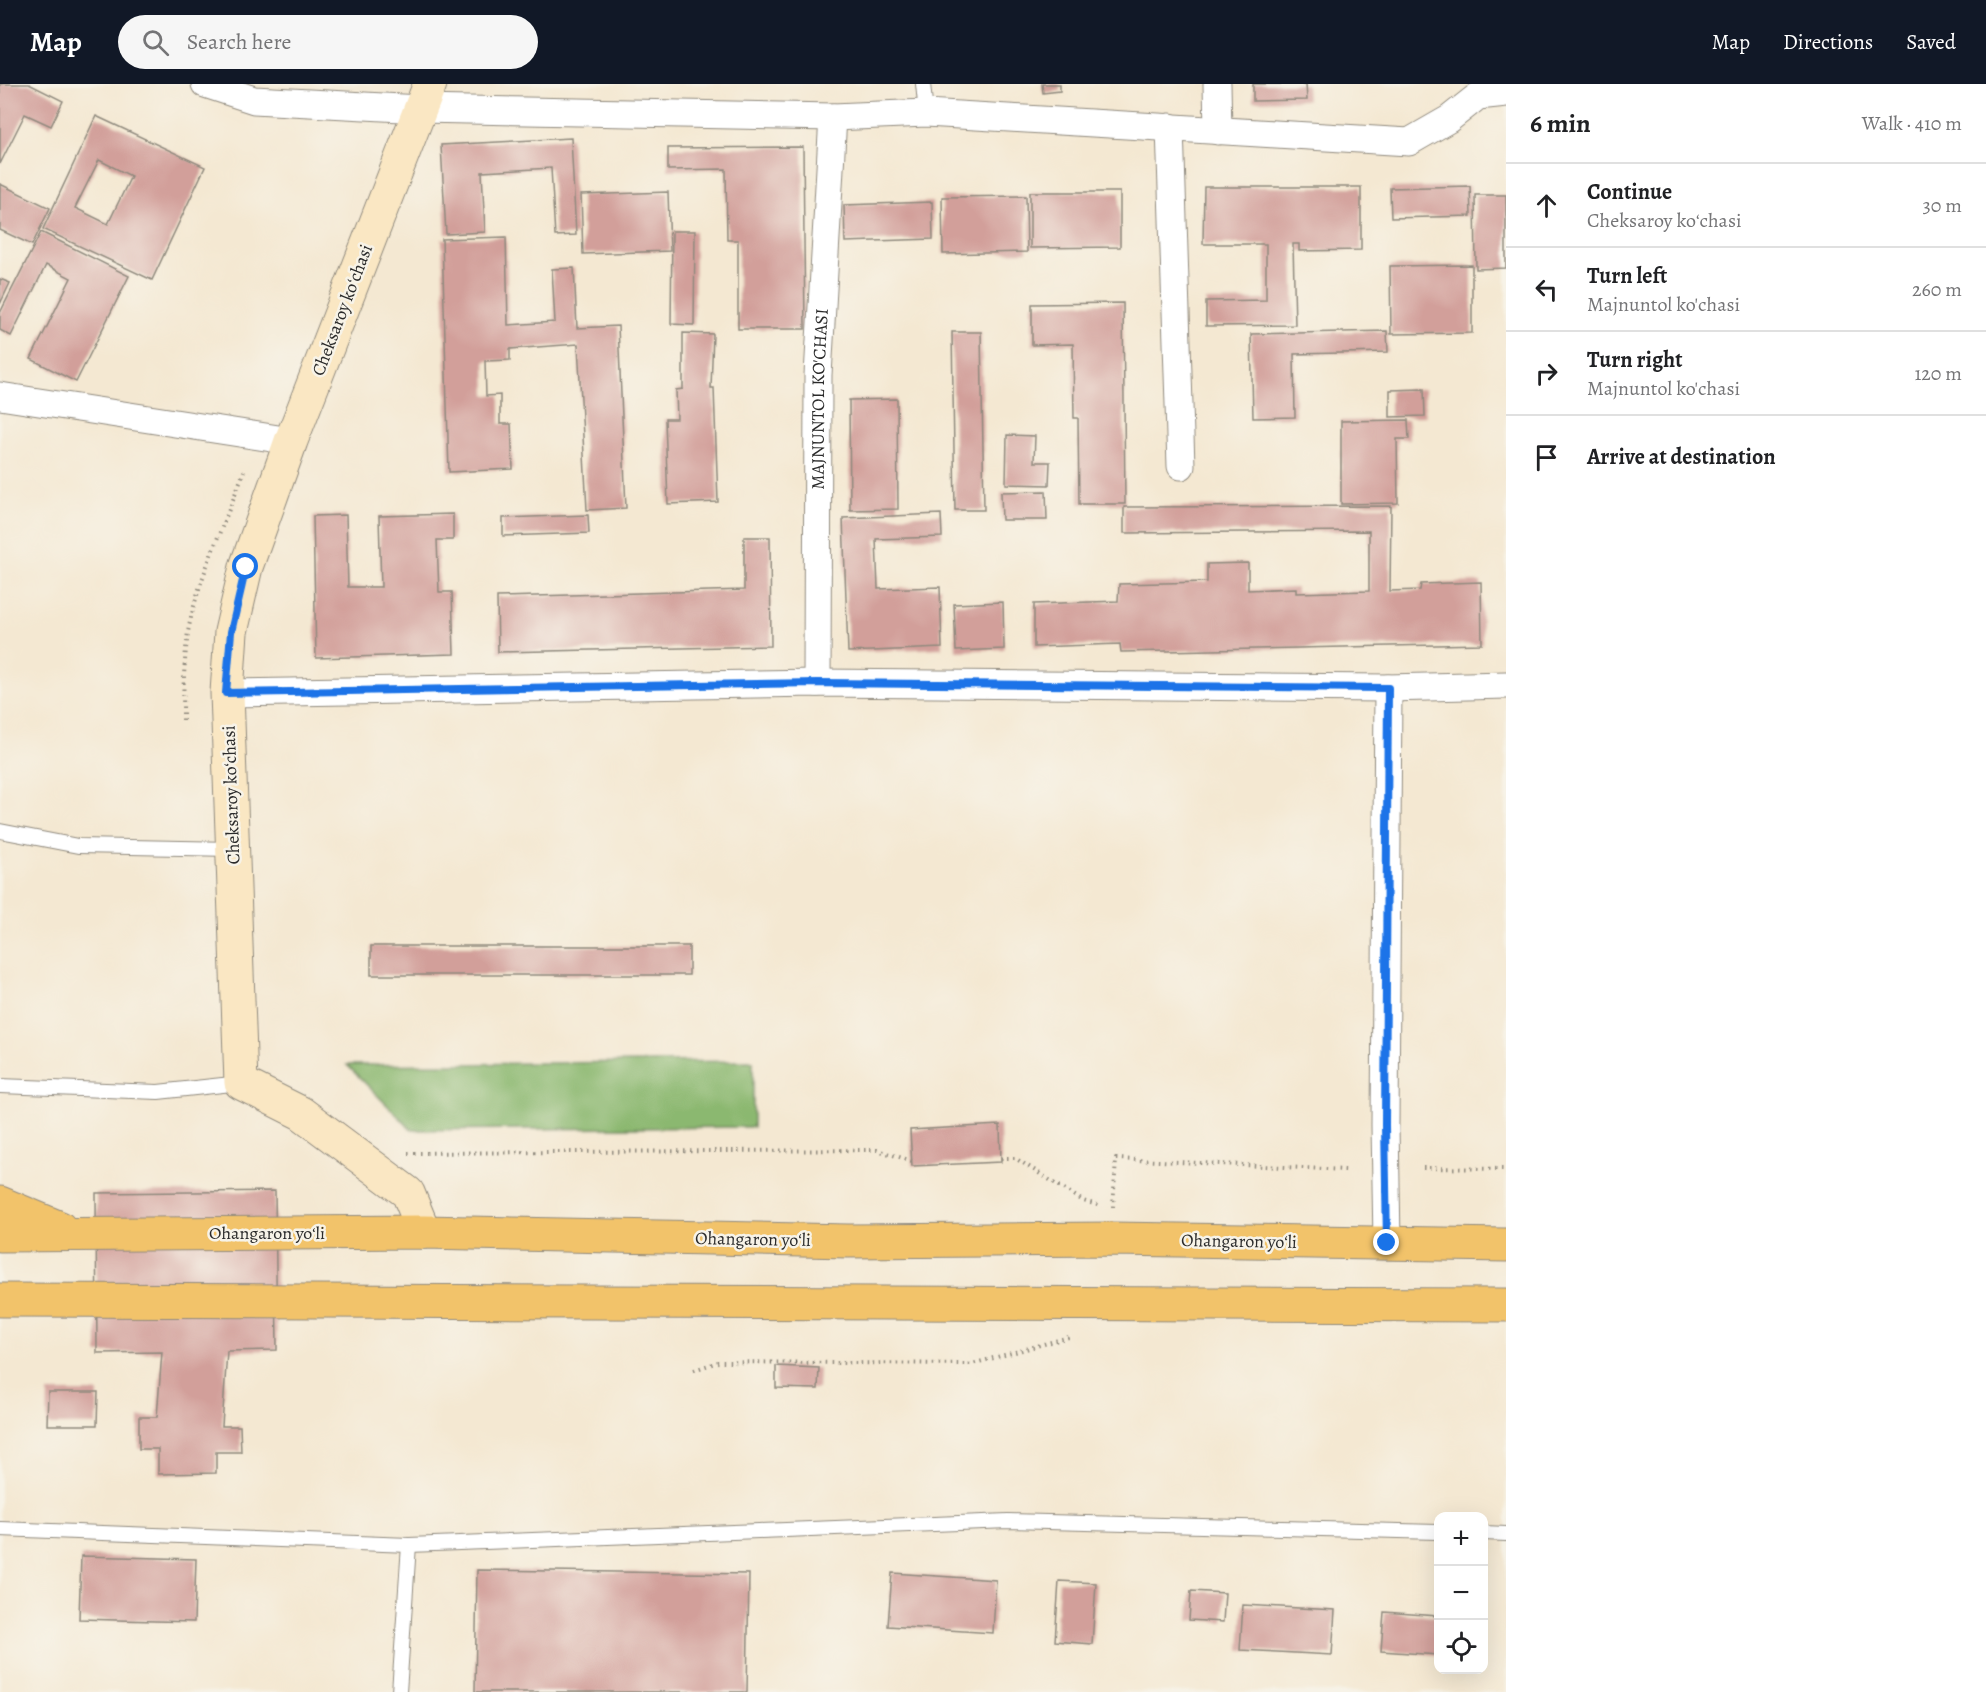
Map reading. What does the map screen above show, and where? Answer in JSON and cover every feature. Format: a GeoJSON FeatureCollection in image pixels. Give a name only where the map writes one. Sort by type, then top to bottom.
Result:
{"type":"FeatureCollection","features":[{"type":"Feature","properties":{"kind":"highway"},"geometry":{"type":"LineString","coordinates":[[0,1203],[76,1234]]}},
{"type":"Feature","properties":{"kind":"highway","name":"Ohangaron yoʻli"},"geometry":{"type":"LineString","coordinates":[[0,1235],[424,1232],[848,1240],[1112,1239],[1506,1245]]}},
{"type":"Feature","properties":{"kind":"highway"},"geometry":{"type":"LineString","coordinates":[[0,1300],[1506,1305]]}},
{"type":"Feature","properties":{"kind":"street"},"geometry":{"type":"LineString","coordinates":[[205,84],[254,100],[425,97],[833,117],[926,113],[1409,142],[1449,119],[1478,96],[1506,93]]}},
{"type":"Feature","properties":{"kind":"street"},"geometry":{"type":"LineString","coordinates":[[1217,84],[1218,130]]}},
{"type":"Feature","properties":{"kind":"street","name":"Cheksaroy koʻchasi"},"geometry":{"type":"LineString","coordinates":[[241,1083],[226,693],[231,632],[246,567],[291,441],[425,97]]}},
{"type":"Feature","properties":{"kind":"street","name":"MAJNUNTOL KO'CHASI"},"geometry":{"type":"LineString","coordinates":[[817,683],[818,375],[833,117]]}},
{"type":"Feature","properties":{"kind":"street"},"geometry":{"type":"LineString","coordinates":[[1170,128],[1181,466]]}},
{"type":"Feature","properties":{"kind":"street"},"geometry":{"type":"LineString","coordinates":[[0,396],[291,441]]}},
{"type":"Feature","properties":{"kind":"street"},"geometry":{"type":"LineString","coordinates":[[226,693],[817,683],[1388,688],[1506,685]]}},
{"type":"Feature","properties":{"kind":"street"},"geometry":{"type":"LineString","coordinates":[[1387,1243],[1385,1125],[1388,688]]}},
{"type":"Feature","properties":{"kind":"street"},"geometry":{"type":"LineString","coordinates":[[241,1083],[301,1113],[408,1193],[424,1232]]}},
{"type":"Feature","properties":{"kind":"lane"},"geometry":{"type":"LineString","coordinates":[[923,84],[926,113]]}},
{"type":"Feature","properties":{"kind":"lane"},"geometry":{"type":"LineString","coordinates":[[0,831],[78,846],[233,849]]}},
{"type":"Feature","properties":{"kind":"lane"},"geometry":{"type":"LineString","coordinates":[[0,1086],[158,1092],[241,1083]]}},
{"type":"Feature","properties":{"kind":"lane"},"geometry":{"type":"LineString","coordinates":[[0,1529],[410,1545],[1008,1521],[1434,1532]]}},
{"type":"Feature","properties":{"kind":"lane"},"geometry":{"type":"LineString","coordinates":[[1488,1533],[1506,1534]]}},
{"type":"Feature","properties":{"kind":"lane"},"geometry":{"type":"LineString","coordinates":[[399,1692],[410,1545]]}},
{"type":"Feature","properties":{"kind":"path"},"geometry":{"type":"LineString","coordinates":[[406,1153],[877,1150],[912,1161]]}},
{"type":"Feature","properties":{"kind":"path"},"geometry":{"type":"LineString","coordinates":[[1001,1158],[1014,1158],[1083,1200],[1113,1209],[1116,1159],[1346,1170]]}},
{"type":"Feature","properties":{"kind":"path"},"geometry":{"type":"LineString","coordinates":[[1423,1168],[1506,1169]]}},
{"type":"Feature","properties":{"kind":"path"},"geometry":{"type":"LineString","coordinates":[[694,1370],[717,1362],[972,1364],[1072,1336]]}},
{"type":"Feature","properties":{"kind":"green space"},"geometry":{"type":"Polygon","coordinates":[[[753,1061],[753,1127],[412,1130],[347,1065],[753,1061]]]}},
{"type":"Feature","properties":{"kind":"building"},"geometry":{"type":"Polygon","coordinates":[[[0,84],[29,84],[63,101],[51,126],[25,114],[0,164],[0,84]]]}},
{"type":"Feature","properties":{"kind":"building"},"geometry":{"type":"Polygon","coordinates":[[[1042,84],[1060,84],[1060,91],[1043,93],[1042,84]]]}},
{"type":"Feature","properties":{"kind":"building"},"geometry":{"type":"Polygon","coordinates":[[[1253,84],[1306,84],[1307,100],[1253,101],[1253,84]]]}},
{"type":"Feature","properties":{"kind":"building"},"geometry":{"type":"Polygon","coordinates":[[[96,116],[205,167],[152,280],[43,229],[96,116]],[[99,160],[75,208],[108,224],[131,176],[99,160]]]}},
{"type":"Feature","properties":{"kind":"building"},"geometry":{"type":"Polygon","coordinates":[[[571,138],[576,235],[555,236],[551,168],[482,172],[485,232],[446,234],[441,145],[571,138]]]}},
{"type":"Feature","properties":{"kind":"building"},"geometry":{"type":"Polygon","coordinates":[[[803,147],[805,329],[738,329],[738,240],[727,240],[726,169],[668,170],[668,148],[803,147]]]}},
{"type":"Feature","properties":{"kind":"building"},"geometry":{"type":"Polygon","coordinates":[[[0,184],[50,208],[32,245],[0,230],[0,184]]]}},
{"type":"Feature","properties":{"kind":"building"},"geometry":{"type":"Polygon","coordinates":[[[1470,186],[1471,216],[1391,218],[1390,188],[1470,186]]]}},
{"type":"Feature","properties":{"kind":"building"},"geometry":{"type":"Polygon","coordinates":[[[1204,187],[1361,187],[1361,250],[1299,251],[1299,244],[1293,244],[1295,325],[1206,326],[1206,301],[1266,300],[1266,244],[1203,244],[1204,187]]]}},
{"type":"Feature","properties":{"kind":"building"},"geometry":{"type":"Polygon","coordinates":[[[668,192],[670,251],[583,254],[581,195],[668,192]]]}},
{"type":"Feature","properties":{"kind":"building"},"geometry":{"type":"Polygon","coordinates":[[[1030,192],[1120,192],[1120,247],[1030,248],[1030,192]]]}},
{"type":"Feature","properties":{"kind":"building"},"geometry":{"type":"Polygon","coordinates":[[[1475,195],[1506,195],[1506,268],[1476,269],[1475,195]]]}},
{"type":"Feature","properties":{"kind":"building"},"geometry":{"type":"Polygon","coordinates":[[[1026,196],[1027,252],[943,254],[942,197],[1026,196]]]}},
{"type":"Feature","properties":{"kind":"building"},"geometry":{"type":"Polygon","coordinates":[[[932,202],[933,239],[845,242],[844,205],[932,202]]]}},
{"type":"Feature","properties":{"kind":"building"},"geometry":{"type":"Polygon","coordinates":[[[672,231],[695,231],[694,325],[671,324],[672,231]]]}},
{"type":"Feature","properties":{"kind":"building"},"geometry":{"type":"Polygon","coordinates":[[[41,232],[129,276],[76,382],[31,359],[71,278],[46,265],[11,336],[0,330],[0,313],[41,232]]]}},
{"type":"Feature","properties":{"kind":"building"},"geometry":{"type":"Polygon","coordinates":[[[506,237],[508,325],[555,322],[552,269],[574,268],[577,328],[618,326],[626,508],[587,510],[578,344],[510,349],[510,360],[485,361],[486,396],[500,395],[500,424],[511,424],[513,469],[449,472],[442,239],[506,237]]]}},
{"type":"Feature","properties":{"kind":"building"},"geometry":{"type":"Polygon","coordinates":[[[1472,265],[1472,333],[1391,334],[1390,266],[1472,265]]]}},
{"type":"Feature","properties":{"kind":"building"},"geometry":{"type":"Polygon","coordinates":[[[0,279],[10,283],[0,304],[0,279]]]}},
{"type":"Feature","properties":{"kind":"building"},"geometry":{"type":"Polygon","coordinates":[[[1123,303],[1125,504],[1079,504],[1078,418],[1074,418],[1073,344],[1032,345],[1032,304],[1123,303]]]}},
{"type":"Feature","properties":{"kind":"building"},"geometry":{"type":"Polygon","coordinates":[[[1387,331],[1388,352],[1294,354],[1295,417],[1253,418],[1251,334],[1387,331]]]}},
{"type":"Feature","properties":{"kind":"building"},"geometry":{"type":"Polygon","coordinates":[[[952,332],[981,332],[984,510],[955,510],[952,332]]]}},
{"type":"Feature","properties":{"kind":"building"},"geometry":{"type":"Polygon","coordinates":[[[683,333],[713,334],[711,388],[714,388],[718,502],[668,504],[665,419],[677,419],[676,390],[683,389],[683,333]]]}},
{"type":"Feature","properties":{"kind":"building"},"geometry":{"type":"Polygon","coordinates":[[[1424,389],[1425,416],[1390,417],[1390,390],[1424,389]]]}},
{"type":"Feature","properties":{"kind":"building"},"geometry":{"type":"Polygon","coordinates":[[[897,399],[898,509],[850,510],[849,400],[897,399]]]}},
{"type":"Feature","properties":{"kind":"building"},"geometry":{"type":"Polygon","coordinates":[[[1408,420],[1409,439],[1397,439],[1398,503],[1341,504],[1341,421],[1408,420]]]}},
{"type":"Feature","properties":{"kind":"building"},"geometry":{"type":"Polygon","coordinates":[[[1007,435],[1035,436],[1034,462],[1050,462],[1049,485],[1006,484],[1007,435]]]}},
{"type":"Feature","properties":{"kind":"building"},"geometry":{"type":"Polygon","coordinates":[[[1046,491],[1047,520],[1002,520],[1001,492],[1046,491]]]}},
{"type":"Feature","properties":{"kind":"building"},"geometry":{"type":"Polygon","coordinates":[[[1391,506],[1390,591],[1420,590],[1421,584],[1481,582],[1482,644],[1121,652],[1120,644],[1034,647],[1034,604],[1118,601],[1119,584],[1207,582],[1207,564],[1248,563],[1248,590],[1296,588],[1296,593],[1369,591],[1369,531],[1124,533],[1124,507],[1391,506]]]}},
{"type":"Feature","properties":{"kind":"building"},"geometry":{"type":"Polygon","coordinates":[[[453,514],[453,540],[437,540],[439,592],[452,592],[454,654],[316,658],[313,516],[346,515],[348,587],[381,587],[379,516],[453,514]]]}},
{"type":"Feature","properties":{"kind":"building"},"geometry":{"type":"Polygon","coordinates":[[[941,514],[942,537],[876,539],[878,589],[940,587],[942,648],[848,652],[843,518],[941,514]]]}},
{"type":"Feature","properties":{"kind":"building"},"geometry":{"type":"Polygon","coordinates":[[[588,515],[589,533],[503,536],[503,518],[588,515]]]}},
{"type":"Feature","properties":{"kind":"building"},"geometry":{"type":"Polygon","coordinates":[[[744,537],[770,537],[771,646],[498,652],[497,597],[744,590],[744,537]]]}},
{"type":"Feature","properties":{"kind":"building"},"geometry":{"type":"Polygon","coordinates":[[[1003,602],[1004,649],[956,651],[954,604],[1003,602]]]}},
{"type":"Feature","properties":{"kind":"building"},"geometry":{"type":"Polygon","coordinates":[[[371,946],[689,946],[689,975],[371,975],[371,946]]]}},
{"type":"Feature","properties":{"kind":"building"},"geometry":{"type":"Polygon","coordinates":[[[1000,1125],[1001,1162],[912,1166],[910,1130],[1000,1125]]]}},
{"type":"Feature","properties":{"kind":"building"},"geometry":{"type":"Polygon","coordinates":[[[275,1191],[277,1350],[227,1351],[222,1426],[240,1426],[241,1452],[216,1452],[216,1473],[158,1474],[158,1449],[139,1449],[139,1417],[157,1417],[162,1352],[97,1353],[96,1193],[275,1191]]]}},
{"type":"Feature","properties":{"kind":"building"},"geometry":{"type":"Polygon","coordinates":[[[776,1366],[819,1368],[818,1389],[776,1388],[776,1366]]]}},
{"type":"Feature","properties":{"kind":"building"},"geometry":{"type":"Polygon","coordinates":[[[48,1392],[98,1392],[97,1425],[47,1425],[48,1392]]]}},
{"type":"Feature","properties":{"kind":"building"},"geometry":{"type":"Polygon","coordinates":[[[81,1556],[196,1559],[194,1622],[79,1619],[81,1556]]]}},
{"type":"Feature","properties":{"kind":"building"},"geometry":{"type":"Polygon","coordinates":[[[477,1570],[749,1574],[747,1692],[475,1692],[477,1570]]]}},
{"type":"Feature","properties":{"kind":"building"},"geometry":{"type":"Polygon","coordinates":[[[892,1573],[996,1580],[993,1633],[888,1626],[892,1573]]]}},
{"type":"Feature","properties":{"kind":"building"},"geometry":{"type":"Polygon","coordinates":[[[1059,1581],[1096,1583],[1092,1644],[1055,1641],[1059,1581]]]}},
{"type":"Feature","properties":{"kind":"building"},"geometry":{"type":"Polygon","coordinates":[[[1191,1591],[1225,1593],[1223,1622],[1189,1620],[1191,1591]]]}},
{"type":"Feature","properties":{"kind":"building"},"geometry":{"type":"Polygon","coordinates":[[[1243,1605],[1335,1610],[1332,1655],[1240,1650],[1243,1605]]]}},
{"type":"Feature","properties":{"kind":"building"},"geometry":{"type":"Polygon","coordinates":[[[1384,1612],[1434,1616],[1434,1655],[1381,1651],[1384,1612]]]}},
{"type":"Feature","properties":{"kind":"route"},"geometry":{"type":"LineString","coordinates":[[246,567],[231,632],[226,693],[817,683],[1388,688],[1385,1125],[1387,1243]]}}]}
